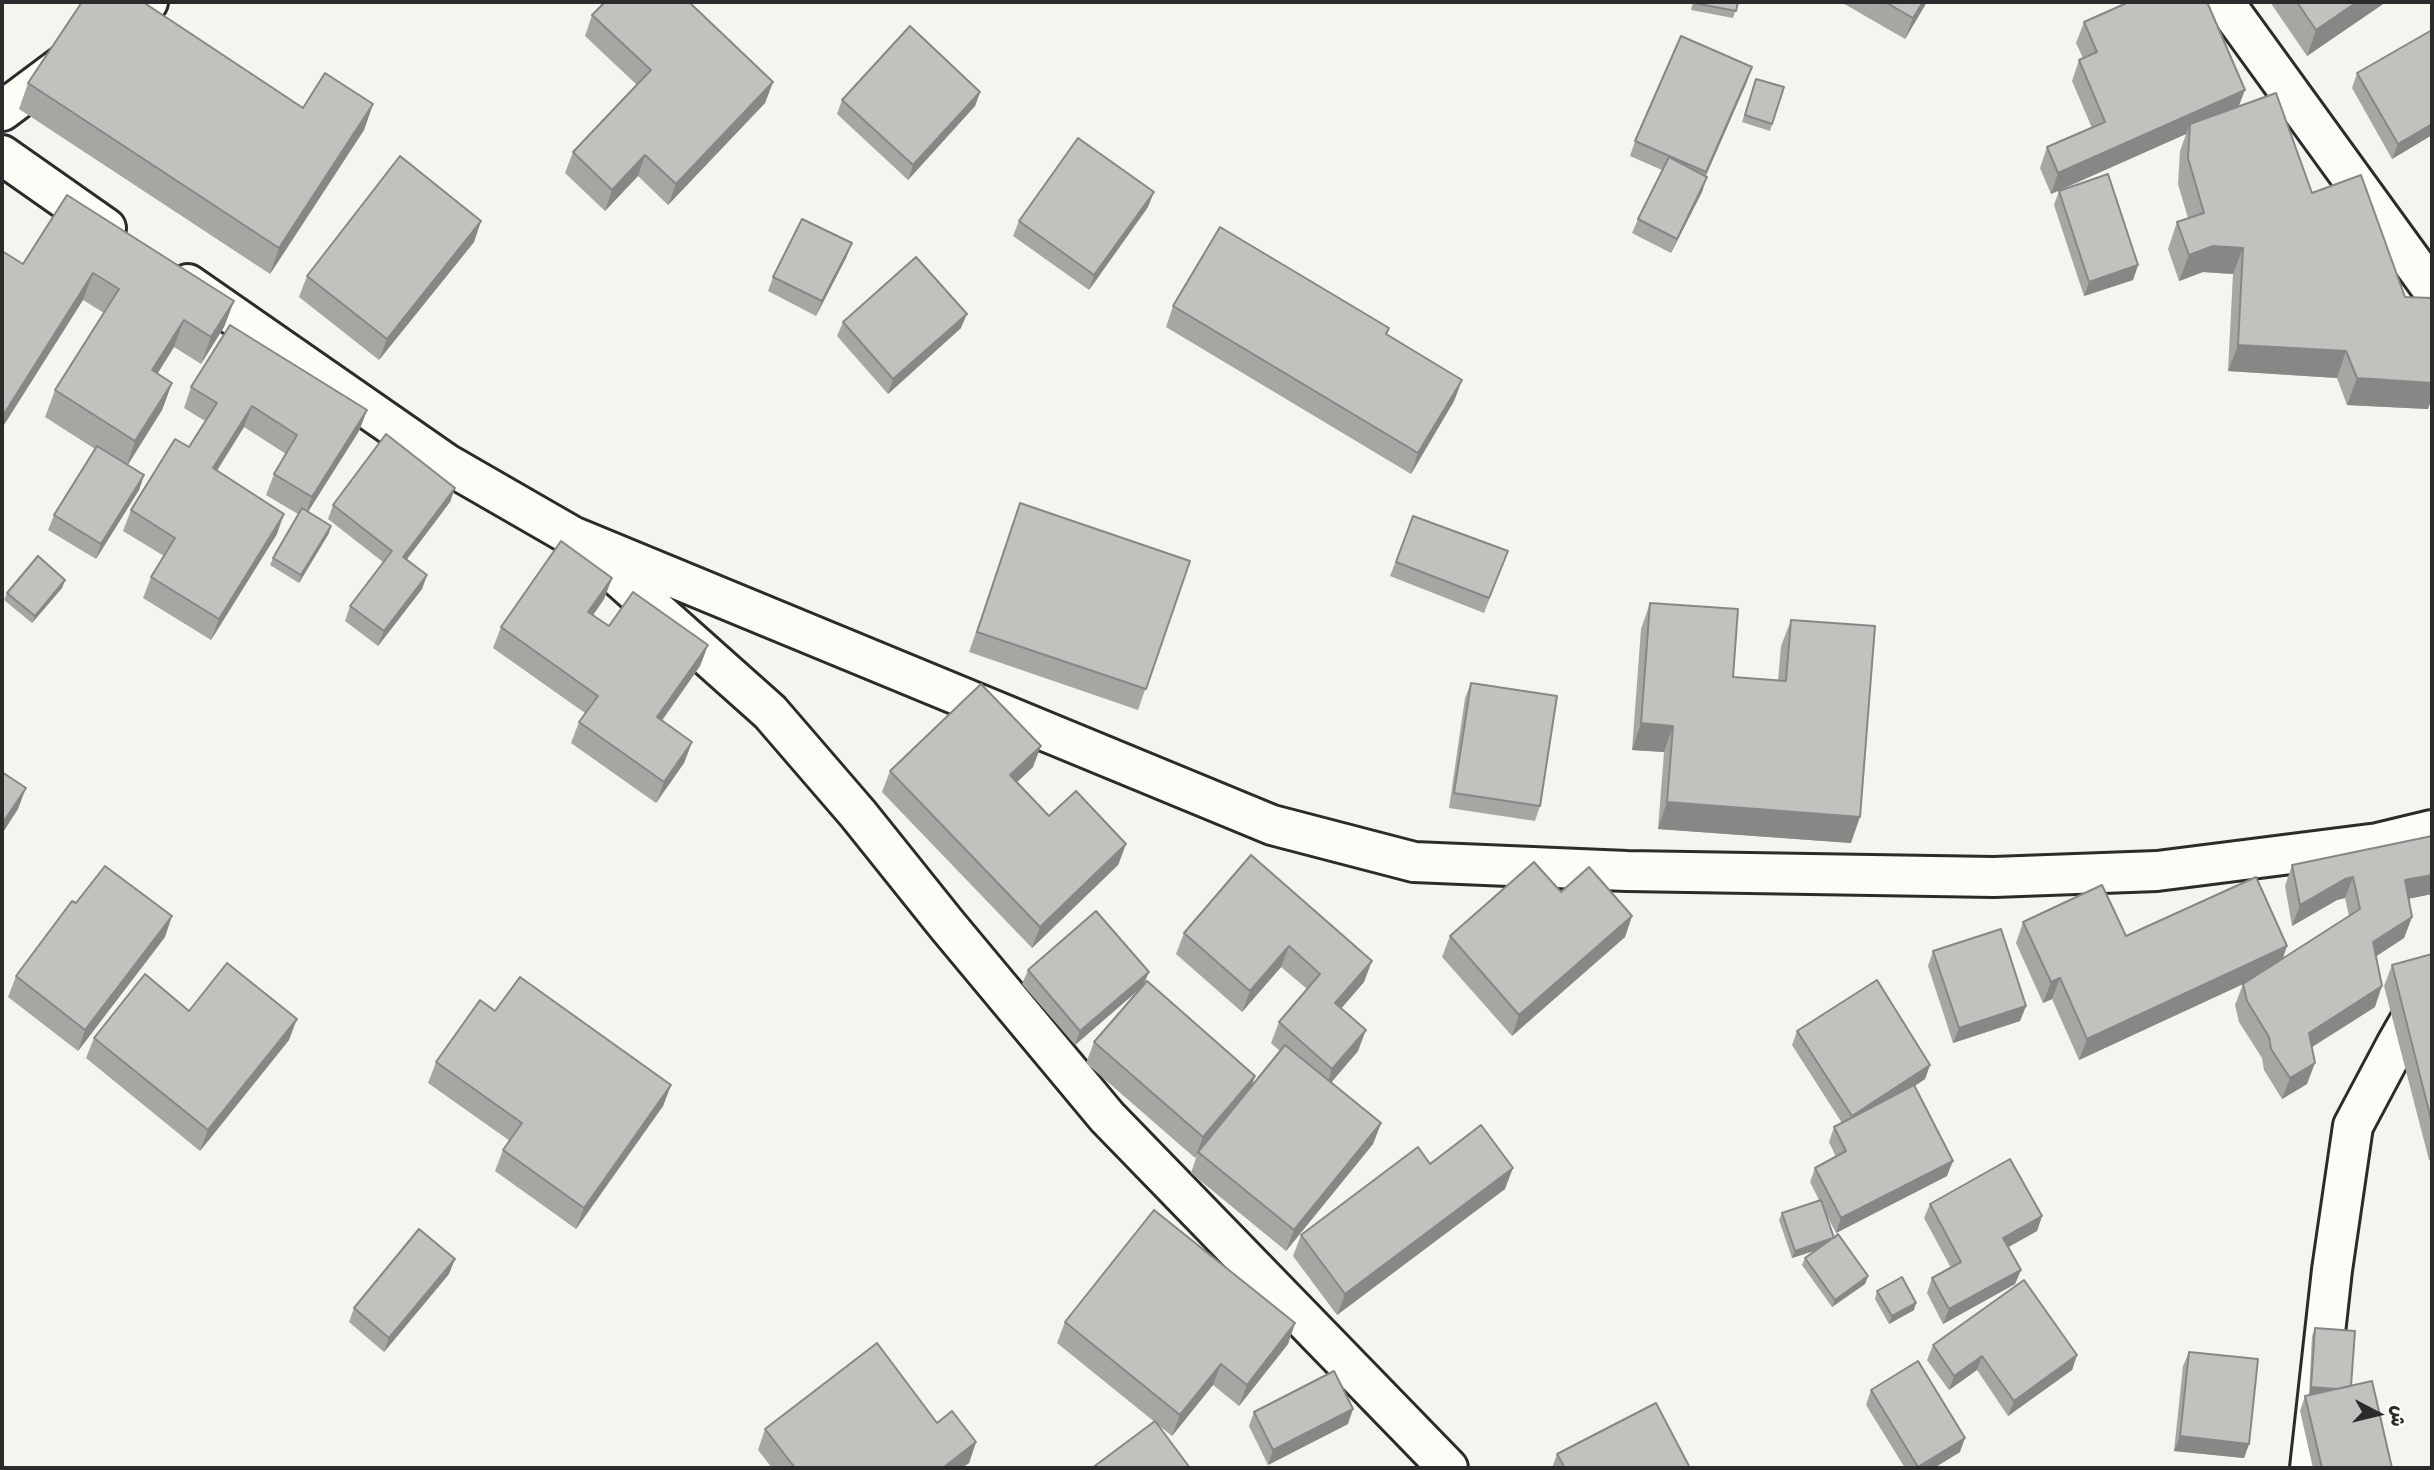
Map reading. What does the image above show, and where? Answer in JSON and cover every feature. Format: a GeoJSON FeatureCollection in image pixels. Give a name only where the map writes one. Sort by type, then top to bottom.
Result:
{"type":"FeatureCollection","features":[{"type":"Feature","properties":{"kind":"street"},"geometry":{"type":"LineString","coordinates":[[2,111],[148,2]]}},
{"type":"Feature","properties":{"kind":"street"},"geometry":{"type":"LineString","coordinates":[[2224,2],[2432,289]]}},
{"type":"Feature","properties":{"kind":"street"},"geometry":{"type":"LineString","coordinates":[[2,155],[447,464],[572,536],[1272,825],[1414,862],[1627,871],[1994,877],[2157,870],[2378,843],[2432,830]]}},
{"type":"Feature","properties":{"kind":"street"},"geometry":{"type":"LineString","coordinates":[[572,536],[770,712],[859,814],[947,925],[1107,1117],[1448,1468]]}},
{"type":"Feature","properties":{"kind":"street"},"geometry":{"type":"LineString","coordinates":[[2310,1468],[2332,1270],[2353,1126],[2432,982]]}},
{"type":"Feature","properties":{"kind":"building"},"geometry":{"type":"Polygon","coordinates":[[[82,2],[143,2],[303,108],[325,73],[373,104],[279,248],[28,83],[82,2]]]}},
{"type":"Feature","properties":{"kind":"building"},"geometry":{"type":"Polygon","coordinates":[[[605,2],[689,2],[773,82],[676,184],[645,155],[612,190],[573,152],[651,70],[592,15],[605,2]]]}},
{"type":"Feature","properties":{"kind":"building"},"geometry":{"type":"Polygon","coordinates":[[[1694,2],[1738,2],[1736,11],[1694,2]]]}},
{"type":"Feature","properties":{"kind":"building"},"geometry":{"type":"Polygon","coordinates":[[[1885,2],[1923,2],[1913,18],[1885,2]]]}},
{"type":"Feature","properties":{"kind":"building"},"geometry":{"type":"Polygon","coordinates":[[[2129,2],[2207,2],[2245,90],[2058,173],[2047,147],[2105,122],[2079,60],[2097,52],[2084,22],[2129,2]]]}},
{"type":"Feature","properties":{"kind":"building"},"geometry":{"type":"Polygon","coordinates":[[[2297,2],[2357,2],[2316,30],[2297,2]]]}},
{"type":"Feature","properties":{"kind":"building"},"geometry":{"type":"Polygon","coordinates":[[[910,26],[980,92],[913,165],[842,100],[910,26]]]}},
{"type":"Feature","properties":{"kind":"building"},"geometry":{"type":"Polygon","coordinates":[[[2432,30],[2432,124],[2398,144],[2357,73],[2432,30]]]}},
{"type":"Feature","properties":{"kind":"building"},"geometry":{"type":"Polygon","coordinates":[[[1681,36],[1752,67],[1706,172],[1635,141],[1681,36]]]}},
{"type":"Feature","properties":{"kind":"building"},"geometry":{"type":"Polygon","coordinates":[[[1756,79],[1784,87],[1772,124],[1745,115],[1756,79]]]}},
{"type":"Feature","properties":{"kind":"building"},"geometry":{"type":"Polygon","coordinates":[[[2276,93],[2312,193],[2361,175],[2405,297],[2432,298],[2432,383],[2357,378],[2346,351],[2238,345],[2243,248],[2213,246],[2189,255],[2177,222],[2204,213],[2188,158],[2190,124],[2276,93]]]}},
{"type":"Feature","properties":{"kind":"building"},"geometry":{"type":"Polygon","coordinates":[[[1078,138],[1154,192],[1094,275],[1019,221],[1078,138]]]}},
{"type":"Feature","properties":{"kind":"building"},"geometry":{"type":"Polygon","coordinates":[[[400,156],[481,221],[387,339],[307,276],[400,156]]]}},
{"type":"Feature","properties":{"kind":"building"},"geometry":{"type":"Polygon","coordinates":[[[1669,157],[1707,177],[1677,239],[1638,219],[1669,157]]]}},
{"type":"Feature","properties":{"kind":"building"},"geometry":{"type":"Polygon","coordinates":[[[2108,174],[2138,265],[2089,282],[2059,191],[2108,174]]]}},
{"type":"Feature","properties":{"kind":"building"},"geometry":{"type":"Polygon","coordinates":[[[67,195],[234,301],[211,337],[184,320],[152,370],[172,383],[135,441],[55,390],[119,289],[93,273],[2,417],[2,251],[23,264],[67,195]]]}},
{"type":"Feature","properties":{"kind":"building"},"geometry":{"type":"Polygon","coordinates":[[[802,219],[852,243],[822,301],[773,277],[802,219]]]}},
{"type":"Feature","properties":{"kind":"building"},"geometry":{"type":"Polygon","coordinates":[[[1220,227],[1389,328],[1386,334],[1462,380],[1418,453],[1173,306],[1220,227]]]}},
{"type":"Feature","properties":{"kind":"building"},"geometry":{"type":"Polygon","coordinates":[[[916,257],[967,314],[893,379],[843,322],[916,257]]]}},
{"type":"Feature","properties":{"kind":"building"},"geometry":{"type":"Polygon","coordinates":[[[230,325],[367,410],[312,497],[274,474],[297,435],[252,406],[213,468],[284,514],[219,619],[151,577],[175,538],[131,510],[175,439],[189,447],[217,403],[191,387],[230,325]]]}},
{"type":"Feature","properties":{"kind":"building"},"geometry":{"type":"Polygon","coordinates":[[[386,434],[455,488],[403,557],[427,575],[384,631],[350,606],[392,551],[333,505],[386,434]]]}},
{"type":"Feature","properties":{"kind":"building"},"geometry":{"type":"Polygon","coordinates":[[[97,446],[144,475],[101,544],[54,515],[97,446]]]}},
{"type":"Feature","properties":{"kind":"building"},"geometry":{"type":"Polygon","coordinates":[[[1020,503],[1190,561],[1146,689],[977,632],[1020,503]]]}},
{"type":"Feature","properties":{"kind":"building"},"geometry":{"type":"Polygon","coordinates":[[[302,508],[331,526],[301,575],[273,558],[302,508]]]}},
{"type":"Feature","properties":{"kind":"building"},"geometry":{"type":"Polygon","coordinates":[[[1413,516],[1508,551],[1489,598],[1396,562],[1413,516]]]}},
{"type":"Feature","properties":{"kind":"building"},"geometry":{"type":"Polygon","coordinates":[[[561,541],[612,578],[588,612],[609,626],[633,592],[708,645],[657,717],[692,742],[664,782],[579,722],[598,696],[501,627],[561,541]]]}},
{"type":"Feature","properties":{"kind":"building"},"geometry":{"type":"Polygon","coordinates":[[[38,556],[65,580],[35,616],[7,593],[38,556]]]}},
{"type":"Feature","properties":{"kind":"building"},"geometry":{"type":"Polygon","coordinates":[[[1650,603],[1738,609],[1733,677],[1786,681],[1791,620],[1875,626],[1860,817],[1667,802],[1673,726],[1641,723],[1650,603]]]}},
{"type":"Feature","properties":{"kind":"building"},"geometry":{"type":"Polygon","coordinates":[[[1471,683],[1557,696],[1540,806],[1454,793],[1471,683]]]}},
{"type":"Feature","properties":{"kind":"building"},"geometry":{"type":"Polygon","coordinates":[[[981,684],[1041,746],[1010,775],[1049,816],[1076,791],[1126,844],[1040,927],[890,771],[981,684]]]}},
{"type":"Feature","properties":{"kind":"building"},"geometry":{"type":"Polygon","coordinates":[[[2,772],[26,788],[2,824],[2,772]]]}},
{"type":"Feature","properties":{"kind":"building"},"geometry":{"type":"Polygon","coordinates":[[[2432,836],[2432,875],[2405,880],[2412,917],[2373,942],[2382,986],[2309,1033],[2315,1063],[2290,1078],[2271,1049],[2269,1037],[2247,1001],[2243,984],[2360,909],[2353,877],[2300,905],[2292,865],[2432,836]]]}},
{"type":"Feature","properties":{"kind":"building"},"geometry":{"type":"Polygon","coordinates":[[[1251,855],[1372,961],[1335,1003],[1366,1030],[1332,1069],[1279,1022],[1320,974],[1289,946],[1250,991],[1184,933],[1251,855]]]}},
{"type":"Feature","properties":{"kind":"building"},"geometry":{"type":"Polygon","coordinates":[[[1534,862],[1561,892],[1589,867],[1632,916],[1519,1015],[1450,936],[1534,862]]]}},
{"type":"Feature","properties":{"kind":"building"},"geometry":{"type":"Polygon","coordinates":[[[105,866],[172,916],[85,1030],[16,976],[72,901],[76,903],[105,866]]]}},
{"type":"Feature","properties":{"kind":"building"},"geometry":{"type":"Polygon","coordinates":[[[2256,877],[2287,946],[2087,1039],[2060,978],[2051,982],[2023,922],[2102,885],[2126,936],[2256,877]]]}},
{"type":"Feature","properties":{"kind":"building"},"geometry":{"type":"Polygon","coordinates":[[[1096,911],[1149,972],[1080,1031],[1028,970],[1096,911]]]}},
{"type":"Feature","properties":{"kind":"building"},"geometry":{"type":"Polygon","coordinates":[[[2001,929],[2026,1006],[1959,1028],[1933,951],[2001,929]]]}},
{"type":"Feature","properties":{"kind":"building"},"geometry":{"type":"Polygon","coordinates":[[[2432,954],[2432,1123],[2392,965],[2432,954]]]}},
{"type":"Feature","properties":{"kind":"building"},"geometry":{"type":"Polygon","coordinates":[[[227,963],[297,1019],[208,1130],[94,1038],[145,974],[189,1011],[227,963]]]}},
{"type":"Feature","properties":{"kind":"building"},"geometry":{"type":"Polygon","coordinates":[[[520,977],[671,1085],[584,1208],[503,1150],[522,1123],[436,1062],[480,1000],[495,1011],[520,977]]]}},
{"type":"Feature","properties":{"kind":"building"},"geometry":{"type":"Polygon","coordinates":[[[1877,980],[1930,1065],[1852,1116],[1797,1031],[1877,980]]]}},
{"type":"Feature","properties":{"kind":"building"},"geometry":{"type":"Polygon","coordinates":[[[1147,981],[1255,1076],[1203,1137],[1094,1042],[1147,981]]]}},
{"type":"Feature","properties":{"kind":"building"},"geometry":{"type":"Polygon","coordinates":[[[1285,1045],[1381,1123],[1294,1230],[1198,1152],[1285,1045]]]}},
{"type":"Feature","properties":{"kind":"building"},"geometry":{"type":"Polygon","coordinates":[[[1914,1085],[1953,1161],[1841,1218],[1815,1168],[1846,1151],[1834,1127],[1914,1085]]]}},
{"type":"Feature","properties":{"kind":"building"},"geometry":{"type":"Polygon","coordinates":[[[1481,1125],[1513,1168],[1345,1294],[1301,1235],[1418,1147],[1430,1164],[1481,1125]]]}},
{"type":"Feature","properties":{"kind":"building"},"geometry":{"type":"Polygon","coordinates":[[[2010,1159],[2042,1216],[2003,1238],[2021,1270],[1949,1309],[1932,1278],[1961,1262],[1930,1204],[2010,1159]]]}},
{"type":"Feature","properties":{"kind":"building"},"geometry":{"type":"Polygon","coordinates":[[[1821,1200],[1834,1238],[1838,1234],[1868,1276],[1835,1300],[1805,1258],[1833,1238],[1795,1251],[1782,1213],[1821,1200]]]}},
{"type":"Feature","properties":{"kind":"building"},"geometry":{"type":"Polygon","coordinates":[[[1154,1210],[1295,1323],[1247,1385],[1221,1364],[1180,1415],[1065,1322],[1154,1210]]]}},
{"type":"Feature","properties":{"kind":"building"},"geometry":{"type":"Polygon","coordinates":[[[419,1229],[455,1259],[389,1338],[354,1308],[419,1229]]]}},
{"type":"Feature","properties":{"kind":"building"},"geometry":{"type":"Polygon","coordinates":[[[1902,1277],[1916,1303],[1892,1316],[1877,1291],[1902,1277]]]}},
{"type":"Feature","properties":{"kind":"building"},"geometry":{"type":"Polygon","coordinates":[[[2024,1280],[2077,1355],[2014,1401],[1982,1356],[1954,1376],[1933,1345],[2024,1280]]]}},
{"type":"Feature","properties":{"kind":"building"},"geometry":{"type":"Polygon","coordinates":[[[2315,1328],[2355,1331],[2351,1386],[2337,1389],[2311,1387],[2315,1328]]]}},
{"type":"Feature","properties":{"kind":"building"},"geometry":{"type":"Polygon","coordinates":[[[877,1343],[937,1423],[952,1411],[976,1442],[943,1468],[795,1468],[765,1429],[877,1343]]]}},
{"type":"Feature","properties":{"kind":"building"},"geometry":{"type":"Polygon","coordinates":[[[2189,1352],[2258,1359],[2249,1444],[2180,1436],[2189,1352]]]}},
{"type":"Feature","properties":{"kind":"building"},"geometry":{"type":"Polygon","coordinates":[[[1918,1361],[1965,1438],[1918,1467],[1871,1390],[1918,1361]]]}},
{"type":"Feature","properties":{"kind":"building"},"geometry":{"type":"Polygon","coordinates":[[[1334,1371],[1353,1409],[1273,1450],[1254,1412],[1334,1371]]]}},
{"type":"Feature","properties":{"kind":"building"},"geometry":{"type":"Polygon","coordinates":[[[2372,1381],[2392,1468],[2322,1468],[2305,1396],[2372,1381]]]}},
{"type":"Feature","properties":{"kind":"building"},"geometry":{"type":"Polygon","coordinates":[[[1656,1403],[1690,1468],[1565,1468],[1557,1454],[1656,1403]]]}},
{"type":"Feature","properties":{"kind":"building"},"geometry":{"type":"Polygon","coordinates":[[[1155,1421],[1190,1468],[1092,1468],[1155,1421]]]}}]}
